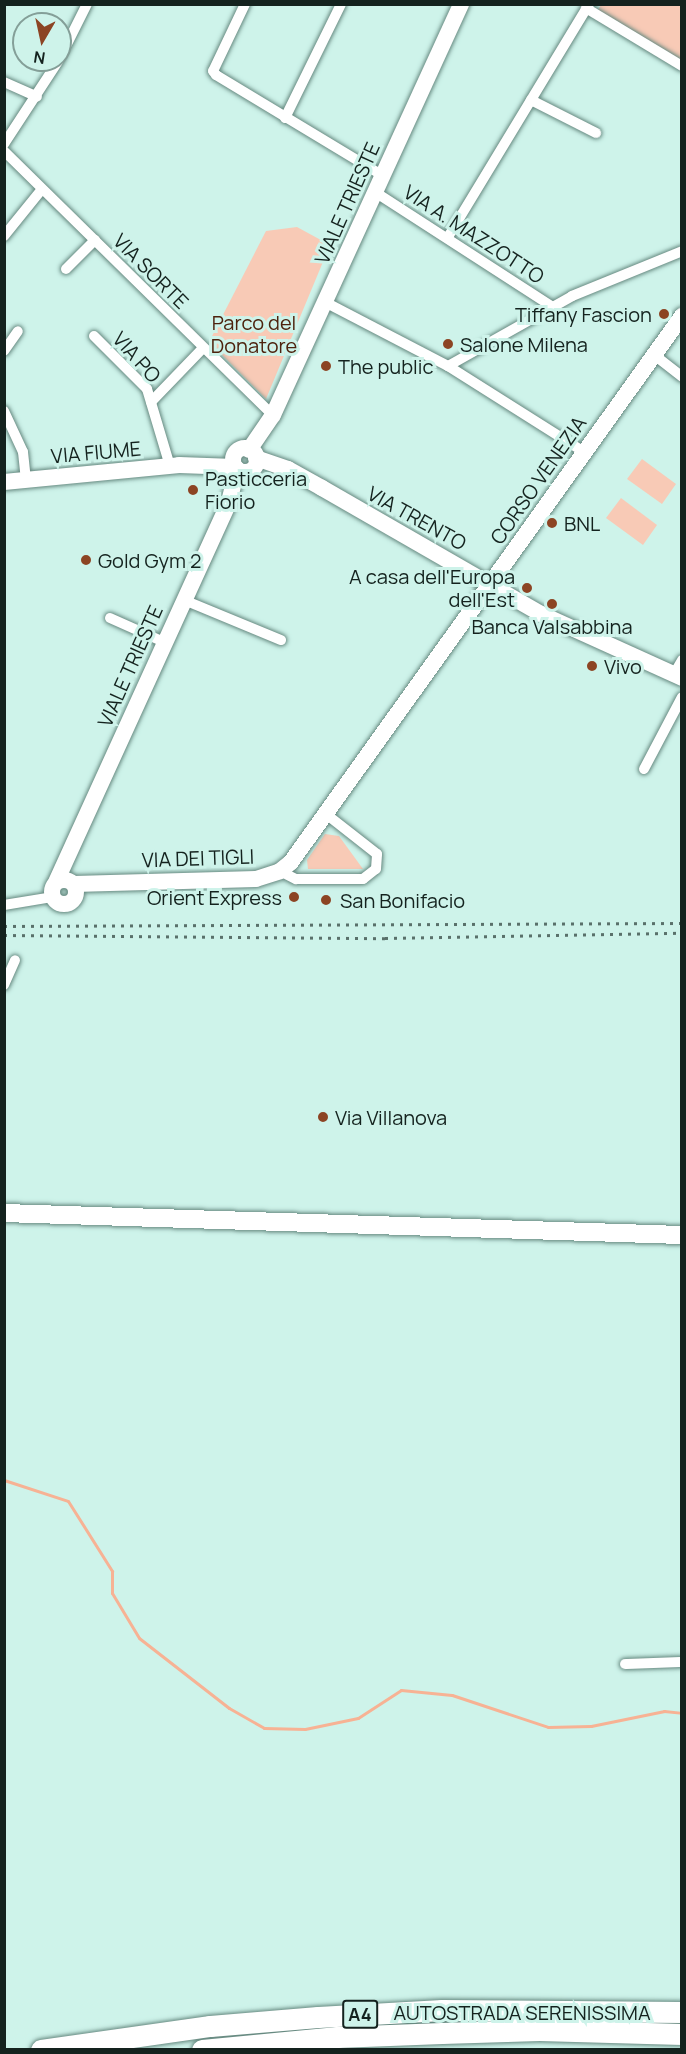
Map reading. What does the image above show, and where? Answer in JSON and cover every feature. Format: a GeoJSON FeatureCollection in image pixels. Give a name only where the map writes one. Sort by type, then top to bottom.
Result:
{"type":"FeatureCollection","features":[{"type":"Feature","properties":{"kind":"highway"},"geometry":{"type":"LineString","coordinates":[[613,2010],[681,2001]]}},
{"type":"Feature","properties":{"kind":"highway","name":"AUTOSTRADA SERENISSIMA"},"geometry":{"type":"LineString","coordinates":[[41,2049],[210,2026],[318,2017],[442,2010],[681,2012]]}},
{"type":"Feature","properties":{"kind":"highway","name":"AUTOSTRADA SERENISSIMA"},"geometry":{"type":"LineString","coordinates":[[202,2049],[442,2033],[539,2030],[681,2034]]}},
{"type":"Feature","properties":{"kind":"main road"},"geometry":{"type":"LineString","coordinates":[[4,1213],[681,1235]]}},
{"type":"Feature","properties":{"kind":"street"},"geometry":{"type":"LineString","coordinates":[[72,33],[87,4]]}},
{"type":"Feature","properties":{"kind":"street"},"geometry":{"type":"LineString","coordinates":[[245,4],[213,71],[285,118],[382,176]]}},
{"type":"Feature","properties":{"kind":"street"},"geometry":{"type":"LineString","coordinates":[[285,118],[341,4]]}},
{"type":"Feature","properties":{"kind":"street","name":"VIALE TRIESTE"},"geometry":{"type":"LineString","coordinates":[[66,889],[70,847],[248,461],[272,417],[461,4]]}},
{"type":"Feature","properties":{"kind":"street"},"geometry":{"type":"LineString","coordinates":[[448,237],[588,6],[681,66]]}},
{"type":"Feature","properties":{"kind":"street"},"geometry":{"type":"LineString","coordinates":[[4,144],[37,98],[52,72]]}},
{"type":"Feature","properties":{"kind":"street"},"geometry":{"type":"LineString","coordinates":[[4,82],[37,98]]}},
{"type":"Feature","properties":{"kind":"street"},"geometry":{"type":"LineString","coordinates":[[531,100],[596,133]]}},
{"type":"Feature","properties":{"kind":"street","name":"VIA SORTE"},"geometry":{"type":"LineString","coordinates":[[4,151],[272,417]]}},
{"type":"Feature","properties":{"kind":"street"},"geometry":{"type":"LineString","coordinates":[[4,236],[42,189]]}},
{"type":"Feature","properties":{"kind":"street","name":"VIA A. MAZZOTTO"},"geometry":{"type":"LineString","coordinates":[[375,192],[448,237],[553,307]]}},
{"type":"Feature","properties":{"kind":"street"},"geometry":{"type":"LineString","coordinates":[[66,269],[94,240]]}},
{"type":"Feature","properties":{"kind":"street"},"geometry":{"type":"LineString","coordinates":[[447,366],[553,307],[681,251]]}},
{"type":"Feature","properties":{"kind":"street"},"geometry":{"type":"LineString","coordinates":[[325,302],[447,366],[584,452]]}},
{"type":"Feature","properties":{"kind":"street","name":"CORSO VENEZIA"},"geometry":{"type":"LineString","coordinates":[[280,871],[301,851],[681,316]]}},
{"type":"Feature","properties":{"kind":"street"},"geometry":{"type":"LineString","coordinates":[[4,351],[18,331]]}},
{"type":"Feature","properties":{"kind":"street","name":"VIA PO"},"geometry":{"type":"LineString","coordinates":[[94,336],[147,389],[170,466]]}},
{"type":"Feature","properties":{"kind":"street","name":"VIA PO"},"geometry":{"type":"LineString","coordinates":[[151,402],[202,349]]}},
{"type":"Feature","properties":{"kind":"street"},"geometry":{"type":"LineString","coordinates":[[652,354],[681,377]]}},
{"type":"Feature","properties":{"kind":"street"},"geometry":{"type":"LineString","coordinates":[[4,411],[22,452],[26,480]]}},
{"type":"Feature","properties":{"kind":"street"},"geometry":{"type":"LineString","coordinates":[[199,466],[248,461],[268,450],[295,473]]}},
{"type":"Feature","properties":{"kind":"street","name":"VIA FIUME"},"geometry":{"type":"LineString","coordinates":[[4,482],[248,461]]}},
{"type":"Feature","properties":{"kind":"street","name":"VIA TRENTO"},"geometry":{"type":"LineString","coordinates":[[248,461],[295,473],[541,614],[679,670]]}},
{"type":"Feature","properties":{"kind":"street"},"geometry":{"type":"LineString","coordinates":[[184,600],[282,640]]}},
{"type":"Feature","properties":{"kind":"street"},"geometry":{"type":"LineString","coordinates":[[110,618],[164,642]]}},
{"type":"Feature","properties":{"kind":"street"},"geometry":{"type":"LineString","coordinates":[[644,769],[681,696]]}},
{"type":"Feature","properties":{"kind":"street"},"geometry":{"type":"LineString","coordinates":[[280,871],[296,879],[363,879],[376,869],[377,854],[326,814]]}},
{"type":"Feature","properties":{"kind":"street","name":"VIA DEI TIGLI"},"geometry":{"type":"LineString","coordinates":[[66,889],[117,883],[256,879],[280,871]]}},
{"type":"Feature","properties":{"kind":"street"},"geometry":{"type":"LineString","coordinates":[[4,905],[66,889]]}},
{"type":"Feature","properties":{"kind":"street"},"geometry":{"type":"LineString","coordinates":[[4,985],[15,960]]}},
{"type":"Feature","properties":{"kind":"street"},"geometry":{"type":"LineString","coordinates":[[625,1664],[681,1662]]}},
{"type":"Feature","properties":{"kind":"green space"},"geometry":{"type":"Polygon","coordinates":[[[601,5],[681,5],[681,63],[597,11],[601,5]]]}},
{"type":"Feature","properties":{"kind":"green space","name":"Parco del Donatore"},"geometry":{"type":"Polygon","coordinates":[[[297,227],[330,245],[266,399],[209,342],[266,231],[297,227]]]}},
{"type":"Feature","properties":{"kind":"green space"},"geometry":{"type":"Polygon","coordinates":[[[642,459],[676,484],[662,504],[627,479],[642,459]]]}},
{"type":"Feature","properties":{"kind":"green space"},"geometry":{"type":"Polygon","coordinates":[[[621,498],[657,525],[643,545],[606,518],[621,498]]]}},
{"type":"Feature","properties":{"kind":"green space"},"geometry":{"type":"Polygon","coordinates":[[[325,834],[339,836],[363,869],[308,869],[307,860],[325,834]]]}},
{"type":"Feature","properties":{"kind":"waterway"},"geometry":{"type":"LineString","coordinates":[[4,1480],[68,1501],[112,1571],[112,1593],[139,1638],[229,1708],[264,1728],[305,1729],[358,1718],[401,1690],[452,1695],[548,1727],[591,1726],[664,1711],[682,1713]]}},
{"type":"Feature","properties":{"kind":"railway"},"geometry":{"type":"LineString","coordinates":[[4,926],[682,923]]}},
{"type":"Feature","properties":{"kind":"railway"},"geometry":{"type":"LineString","coordinates":[[4,935],[385,938],[682,933]]}},
{"type":"Feature","properties":{"kind":"place","name":"Tiffany Fascion"},"geometry":{"type":"Point","coordinates":[664,314]}},
{"type":"Feature","properties":{"kind":"place","name":"Salone Milena"},"geometry":{"type":"Point","coordinates":[448,344]}},
{"type":"Feature","properties":{"kind":"place","name":"The public"},"geometry":{"type":"Point","coordinates":[326,366]}},
{"type":"Feature","properties":{"kind":"place","name":"Pasticceria Fiorio"},"geometry":{"type":"Point","coordinates":[193,490]}},
{"type":"Feature","properties":{"kind":"place","name":"BNL"},"geometry":{"type":"Point","coordinates":[552,523]}},
{"type":"Feature","properties":{"kind":"place","name":"Gold Gym 2"},"geometry":{"type":"Point","coordinates":[86,560]}},
{"type":"Feature","properties":{"kind":"place","name":"A casa dell'Europa dell'Est"},"geometry":{"type":"Point","coordinates":[527,588]}},
{"type":"Feature","properties":{"kind":"place","name":"Banca Valsabbina"},"geometry":{"type":"Point","coordinates":[552,604]}},
{"type":"Feature","properties":{"kind":"place","name":"Vivo"},"geometry":{"type":"Point","coordinates":[592,666]}},
{"type":"Feature","properties":{"kind":"place","name":"Orient Express"},"geometry":{"type":"Point","coordinates":[294,897]}},
{"type":"Feature","properties":{"kind":"place","name":"San Bonifacio"},"geometry":{"type":"Point","coordinates":[326,900]}},
{"type":"Feature","properties":{"kind":"place","name":"Via Villanova"},"geometry":{"type":"Point","coordinates":[323,1117]}}]}
